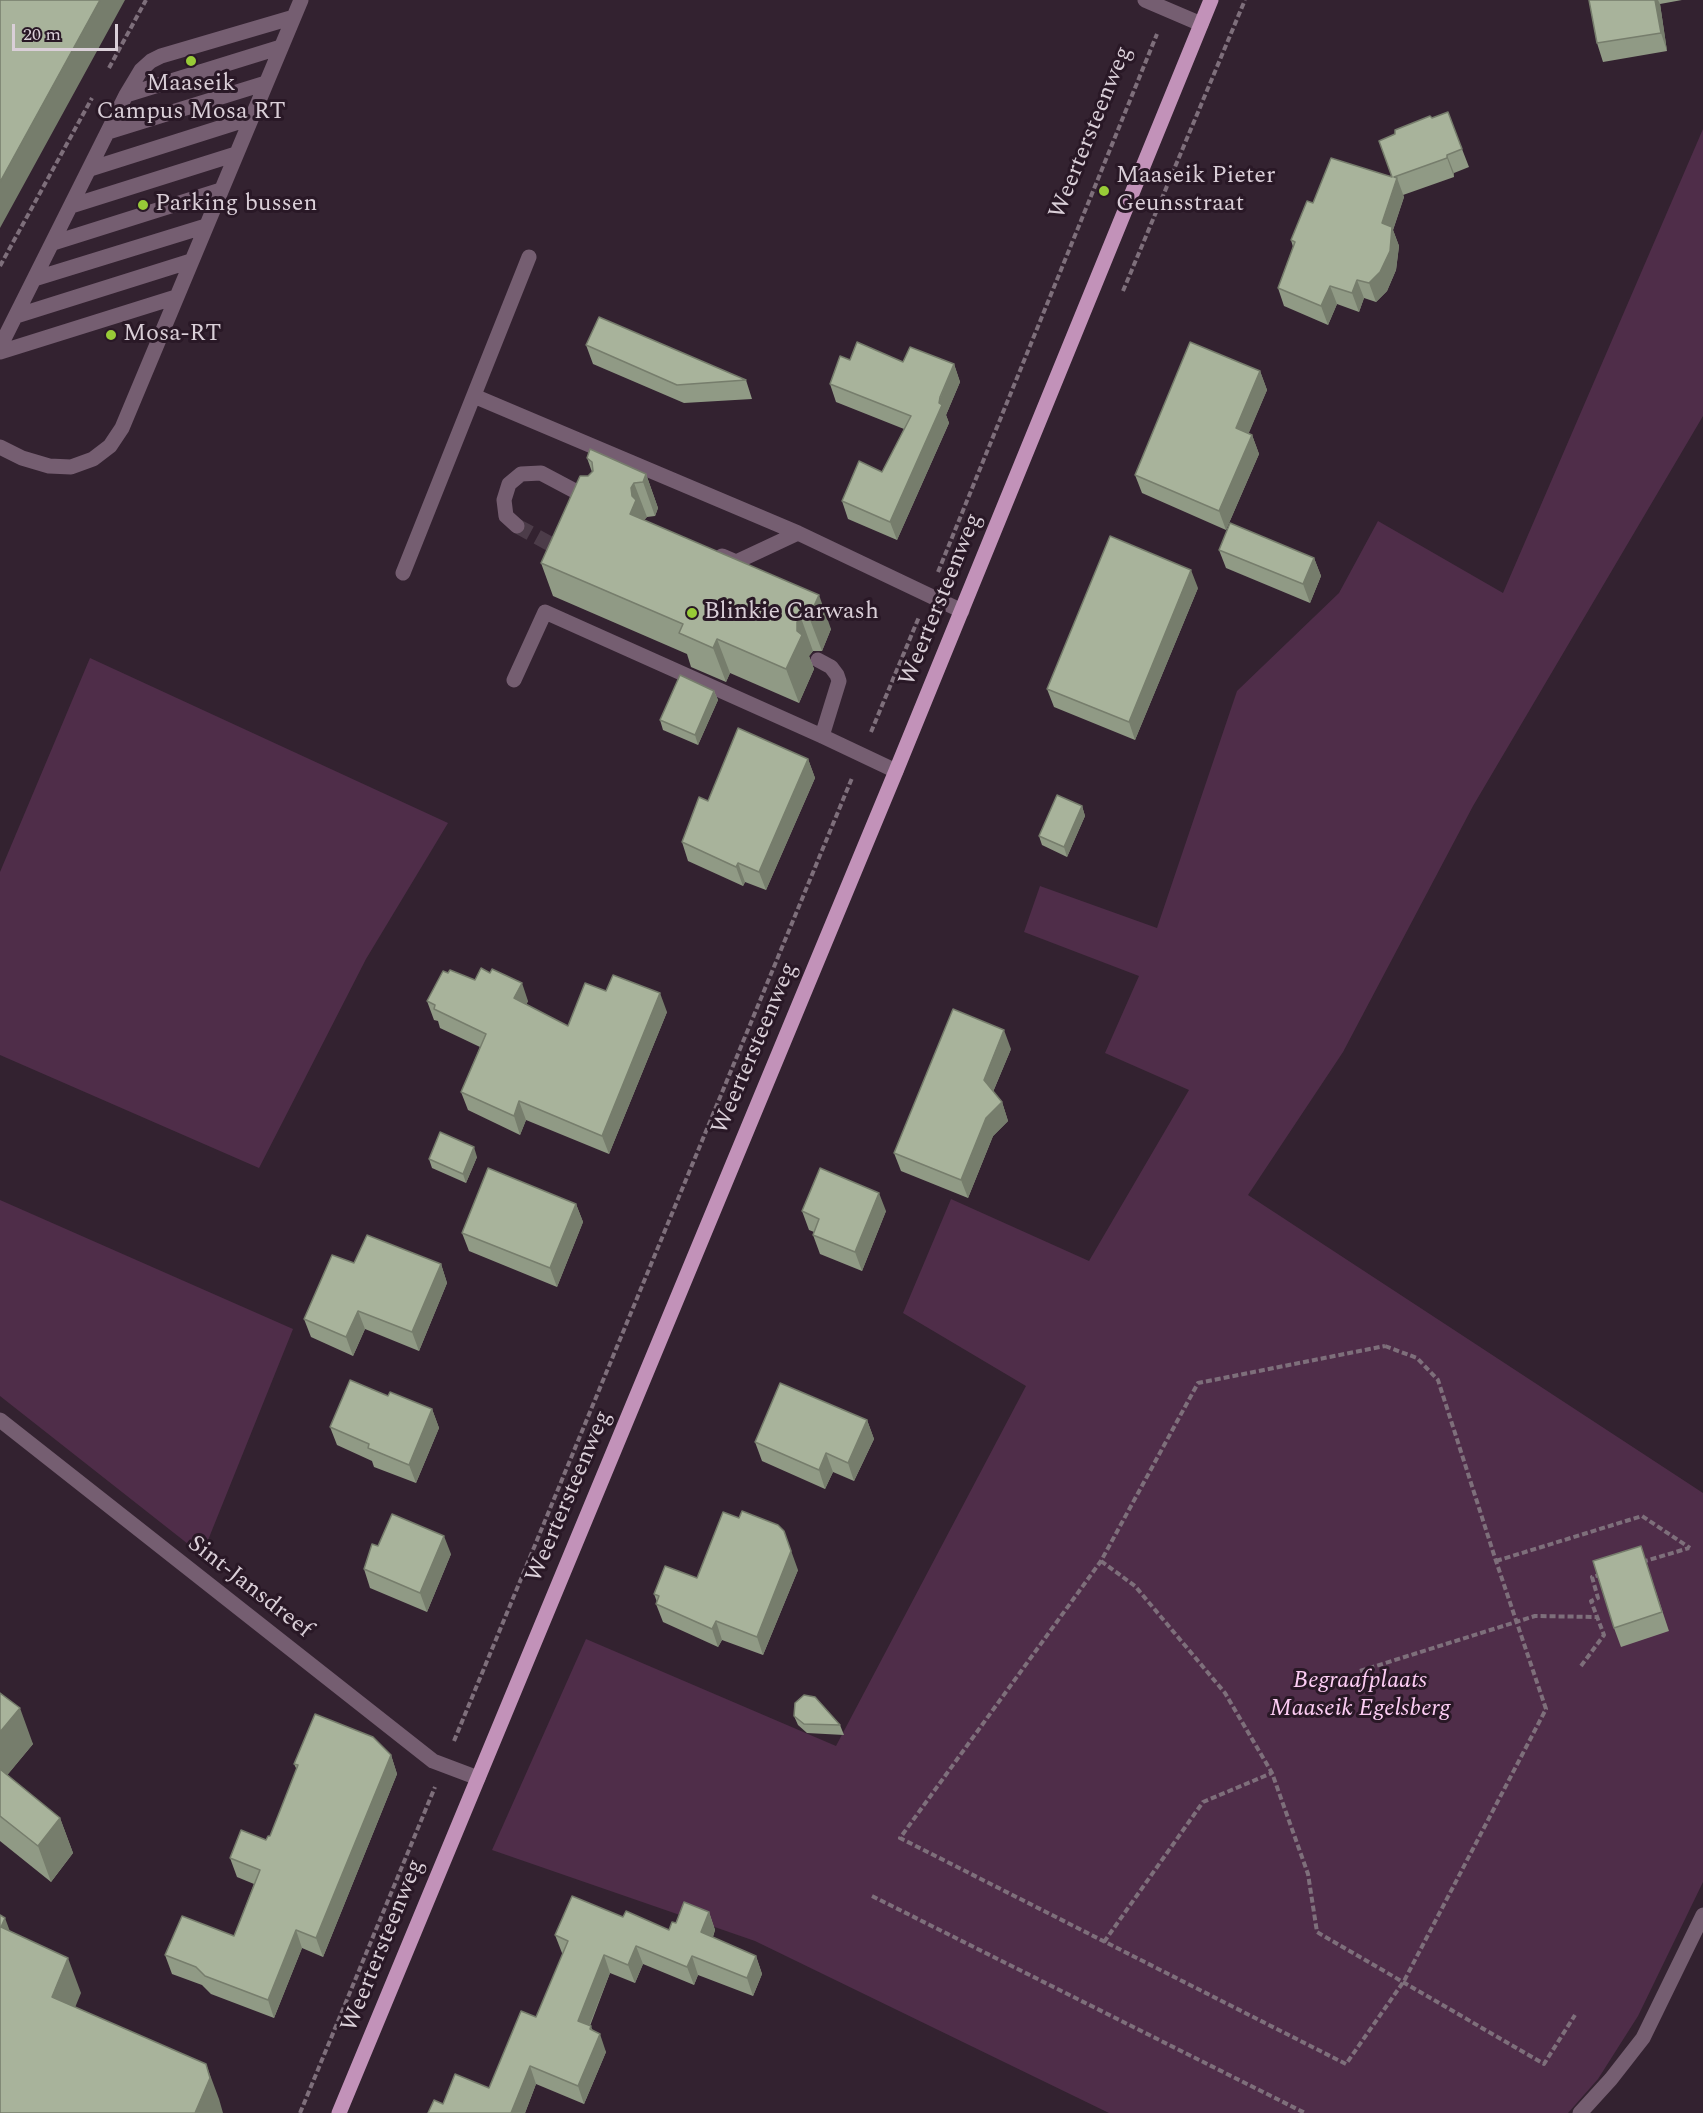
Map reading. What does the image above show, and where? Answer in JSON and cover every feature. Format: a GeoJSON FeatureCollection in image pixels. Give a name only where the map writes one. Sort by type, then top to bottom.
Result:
{"type":"FeatureCollection","features":[{"type":"Feature","properties":{"kind":"main road","name":"Weertersteenweg"},"geometry":{"type":"LineString","coordinates":[[339,2113],[896,771],[1211,0]]}},
{"type":"Feature","properties":{"kind":"street"},"geometry":{"type":"LineString","coordinates":[[0,447],[22,458],[49,466],[71,467],[93,459],[110,446],[122,428],[301,0]]}},
{"type":"Feature","properties":{"kind":"street"},"geometry":{"type":"LineString","coordinates":[[1145,0],[1201,24]]}},
{"type":"Feature","properties":{"kind":"street"},"geometry":{"type":"LineString","coordinates":[[0,347],[126,95],[141,70],[161,56],[294,17]]}},
{"type":"Feature","properties":{"kind":"street"},"geometry":{"type":"LineString","coordinates":[[126,95],[281,47]]}},
{"type":"Feature","properties":{"kind":"street"},"geometry":{"type":"LineString","coordinates":[[108,132],[266,83]]}},
{"type":"Feature","properties":{"kind":"street"},"geometry":{"type":"LineString","coordinates":[[90,169],[251,118]]}},
{"type":"Feature","properties":{"kind":"street"},"geometry":{"type":"LineString","coordinates":[[72,206],[236,154]]}},
{"type":"Feature","properties":{"kind":"street"},"geometry":{"type":"LineString","coordinates":[[52,243],[221,190]]}},
{"type":"Feature","properties":{"kind":"street"},"geometry":{"type":"LineString","coordinates":[[34,279],[206,226]]}},
{"type":"Feature","properties":{"kind":"street"},"geometry":{"type":"LineString","coordinates":[[403,573],[529,256]]}},
{"type":"Feature","properties":{"kind":"street"},"geometry":{"type":"LineString","coordinates":[[16,316],[191,261]]}},
{"type":"Feature","properties":{"kind":"street"},"geometry":{"type":"LineString","coordinates":[[0,352],[176,297]]}},
{"type":"Feature","properties":{"kind":"street"},"geometry":{"type":"LineString","coordinates":[[474,396],[798,533],[962,611]]}},
{"type":"Feature","properties":{"kind":"street"},"geometry":{"type":"LineString","coordinates":[[517,526],[506,516],[504,500],[509,484],[514,478],[527,472],[541,472],[596,501]]}},
{"type":"Feature","properties":{"kind":"street"},"geometry":{"type":"LineString","coordinates":[[704,548],[736,562],[798,533]]}},
{"type":"Feature","properties":{"kind":"street"},"geometry":{"type":"LineString","coordinates":[[514,680],[545,612],[896,771]]}},
{"type":"Feature","properties":{"kind":"street"},"geometry":{"type":"LineString","coordinates":[[818,660],[831,667],[839,681],[822,736]]}},
{"type":"Feature","properties":{"kind":"street","name":"Sint-Jansdreef"},"geometry":{"type":"LineString","coordinates":[[0,1420],[433,1761],[478,1778]]}},
{"type":"Feature","properties":{"kind":"street"},"geometry":{"type":"LineString","coordinates":[[1580,2113],[1611,2079],[1643,2038],[1703,1915]]}},
{"type":"Feature","properties":{"kind":"path"},"geometry":{"type":"LineString","coordinates":[[107,71],[146,0]]}},
{"type":"Feature","properties":{"kind":"path","name":"Weertersteenweg"},"geometry":{"type":"LineString","coordinates":[[300,2113],[929,595],[1166,10]]}},
{"type":"Feature","properties":{"kind":"path"},"geometry":{"type":"LineString","coordinates":[[0,266],[96,91]]}},
{"type":"Feature","properties":{"kind":"path"},"geometry":{"type":"LineString","coordinates":[[1385,1346],[1417,1358],[1438,1380],[1496,1561],[1546,1709],[1404,1981],[1346,2064],[900,1838],[1101,1561],[1198,1383],[1385,1346]]}},
{"type":"Feature","properties":{"kind":"path"},"geometry":{"type":"LineString","coordinates":[[1496,1561],[1642,1516],[1690,1548],[1636,1564]]}},
{"type":"Feature","properties":{"kind":"path"},"geometry":{"type":"LineString","coordinates":[[1101,1561],[1135,1586],[1225,1693],[1272,1773],[1308,1874],[1317,1932],[1544,2064],[1575,2015]]}},
{"type":"Feature","properties":{"kind":"path"},"geometry":{"type":"LineString","coordinates":[[1581,1666],[1604,1635],[1591,1601],[1598,1598],[1592,1577],[1603,1574]]}},
{"type":"Feature","properties":{"kind":"path"},"geometry":{"type":"LineString","coordinates":[[1360,1671],[1535,1616],[1597,1617]]}},
{"type":"Feature","properties":{"kind":"path"},"geometry":{"type":"LineString","coordinates":[[1104,1942],[1203,1802],[1272,1773]]}},
{"type":"Feature","properties":{"kind":"path"},"geometry":{"type":"LineString","coordinates":[[872,1896],[1305,2113]]}},
{"type":"Feature","properties":{"kind":"green space","name":"Begraafplaats Maaseik Egelsberg"},"geometry":{"type":"Polygon","coordinates":[[[1703,129],[1703,416],[1473,806],[1343,1052],[1248,1195],[1703,1493],[1703,1882],[1638,2016],[1598,2079],[1568,2113],[1109,2113],[755,1941],[492,1850],[586,1639],[836,1746],[1026,1386],[903,1313],[951,1199],[1089,1261],[1189,1090],[1105,1053],[1139,976],[1024,932],[1040,886],[1157,928],[1237,691],[1339,593],[1378,521],[1503,593],[1703,129]]]}},
{"type":"Feature","properties":{"kind":"green space"},"geometry":{"type":"Polygon","coordinates":[[[90,658],[448,823],[366,959],[259,1168],[0,1055],[0,872],[90,658]]]}},
{"type":"Feature","properties":{"kind":"green space"},"geometry":{"type":"Polygon","coordinates":[[[0,1200],[293,1329],[202,1555],[0,1396],[0,1200]]]}},
{"type":"Feature","properties":{"kind":"building"},"geometry":{"type":"Polygon","coordinates":[[[0,0],[100,0],[0,182],[0,0]]]}},
{"type":"Feature","properties":{"kind":"building"},"geometry":{"type":"Polygon","coordinates":[[[1589,0],[1655,0],[1661,33],[1597,43],[1589,0]]]}},
{"type":"Feature","properties":{"kind":"building"},"geometry":{"type":"Polygon","coordinates":[[[1448,112],[1462,149],[1447,155],[1447,158],[1394,177],[1397,178],[1382,223],[1392,227],[1390,251],[1380,272],[1369,283],[1357,280],[1352,293],[1330,286],[1321,306],[1278,288],[1295,242],[1291,240],[1307,201],[1313,203],[1331,158],[1392,177],[1379,141],[1395,134],[1395,130],[1430,116],[1432,118],[1448,112]]]}},
{"type":"Feature","properties":{"kind":"building"},"geometry":{"type":"Polygon","coordinates":[[[599,317],[746,380],[677,385],[586,345],[599,317]]]}},
{"type":"Feature","properties":{"kind":"building"},"geometry":{"type":"Polygon","coordinates":[[[857,342],[903,362],[910,347],[954,364],[940,397],[939,403],[942,405],[890,522],[842,501],[859,461],[882,472],[911,416],[830,384],[840,356],[850,360],[857,342]]]}},
{"type":"Feature","properties":{"kind":"building"},"geometry":{"type":"Polygon","coordinates":[[[1190,342],[1260,371],[1236,428],[1252,435],[1219,511],[1135,475],[1190,342]]]}},
{"type":"Feature","properties":{"kind":"building"},"geometry":{"type":"Polygon","coordinates":[[[590,449],[646,474],[643,482],[634,483],[631,488],[632,496],[636,500],[630,514],[819,595],[809,617],[801,618],[797,622],[797,631],[802,635],[786,669],[717,639],[713,648],[679,633],[683,624],[541,563],[580,476],[588,476],[593,471],[592,462],[587,458],[590,449]]]}},
{"type":"Feature","properties":{"kind":"building"},"geometry":{"type":"Polygon","coordinates":[[[1230,523],[1314,558],[1303,584],[1219,550],[1230,523]]]}},
{"type":"Feature","properties":{"kind":"building"},"geometry":{"type":"Polygon","coordinates":[[[1110,536],[1191,570],[1129,722],[1047,689],[1110,536]]]}},
{"type":"Feature","properties":{"kind":"building"},"geometry":{"type":"Polygon","coordinates":[[[680,675],[714,691],[695,735],[660,720],[680,675]]]}},
{"type":"Feature","properties":{"kind":"building"},"geometry":{"type":"Polygon","coordinates":[[[738,728],[808,759],[759,872],[738,863],[736,867],[682,842],[699,797],[708,801],[738,728]]]}},
{"type":"Feature","properties":{"kind":"building"},"geometry":{"type":"Polygon","coordinates":[[[1057,795],[1082,806],[1064,847],[1039,836],[1057,795]]]}},
{"type":"Feature","properties":{"kind":"building"},"geometry":{"type":"Polygon","coordinates":[[[481,968],[490,973],[492,969],[522,983],[514,998],[568,1026],[585,983],[606,991],[613,975],[660,993],[602,1136],[519,1101],[514,1116],[461,1092],[486,1034],[434,1009],[435,1005],[427,1001],[443,971],[448,973],[450,970],[475,980],[481,968]]]}},
{"type":"Feature","properties":{"kind":"building"},"geometry":{"type":"Polygon","coordinates":[[[953,1009],[1004,1030],[984,1080],[1002,1102],[986,1118],[961,1180],[894,1153],[953,1009]]]}},
{"type":"Feature","properties":{"kind":"building"},"geometry":{"type":"Polygon","coordinates":[[[440,1132],[474,1147],[463,1174],[429,1159],[440,1132]]]}},
{"type":"Feature","properties":{"kind":"building"},"geometry":{"type":"Polygon","coordinates":[[[488,1168],[576,1204],[550,1268],[462,1233],[488,1168]]]}},
{"type":"Feature","properties":{"kind":"building"},"geometry":{"type":"Polygon","coordinates":[[[820,1168],[879,1193],[855,1252],[813,1235],[819,1219],[802,1211],[820,1168]]]}},
{"type":"Feature","properties":{"kind":"building"},"geometry":{"type":"Polygon","coordinates":[[[367,1235],[441,1264],[412,1332],[358,1311],[346,1337],[304,1319],[332,1255],[354,1263],[367,1235]]]}},
{"type":"Feature","properties":{"kind":"building"},"geometry":{"type":"Polygon","coordinates":[[[350,1380],[388,1396],[390,1392],[432,1409],[409,1465],[368,1448],[369,1444],[330,1427],[350,1380]]]}},
{"type":"Feature","properties":{"kind":"building"},"geometry":{"type":"Polygon","coordinates":[[[780,1383],[867,1420],[848,1463],[826,1453],[819,1470],[755,1442],[780,1383]]]}},
{"type":"Feature","properties":{"kind":"building"},"geometry":{"type":"Polygon","coordinates":[[[742,1511],[778,1525],[784,1531],[791,1551],[757,1637],[716,1621],[712,1629],[656,1604],[659,1596],[654,1594],[665,1566],[697,1578],[723,1512],[739,1518],[742,1511]]]}},
{"type":"Feature","properties":{"kind":"building"},"geometry":{"type":"Polygon","coordinates":[[[392,1514],[444,1536],[420,1593],[364,1569],[372,1544],[378,1546],[392,1514]]]}},
{"type":"Feature","properties":{"kind":"building"},"geometry":{"type":"Polygon","coordinates":[[[1641,1546],[1662,1612],[1614,1628],[1593,1561],[1641,1546]]]}},
{"type":"Feature","properties":{"kind":"building"},"geometry":{"type":"Polygon","coordinates":[[[0,1693],[20,1708],[0,1732],[0,1693]]]}},
{"type":"Feature","properties":{"kind":"building"},"geometry":{"type":"Polygon","coordinates":[[[804,1695],[815,1697],[840,1725],[804,1724],[794,1716],[795,1703],[804,1695]]]}},
{"type":"Feature","properties":{"kind":"building"},"geometry":{"type":"Polygon","coordinates":[[[315,1714],[373,1737],[391,1755],[316,1938],[296,1930],[268,2000],[205,1976],[196,1967],[165,1955],[182,1916],[234,1936],[260,1870],[230,1858],[241,1830],[266,1840],[270,1836],[298,1765],[294,1764],[315,1714]]]}},
{"type":"Feature","properties":{"kind":"building"},"geometry":{"type":"Polygon","coordinates":[[[0,1769],[60,1818],[38,1846],[0,1816],[0,1769]]]}},
{"type":"Feature","properties":{"kind":"building"},"geometry":{"type":"Polygon","coordinates":[[[572,1896],[623,1917],[626,1911],[669,1930],[672,1922],[676,1923],[684,1902],[709,1912],[701,1932],[756,1956],[747,1978],[692,1956],[687,1967],[636,1946],[628,1965],[604,1955],[578,2021],[591,2026],[590,2029],[600,2034],[578,2086],[530,2066],[511,2113],[428,2113],[434,2100],[443,2104],[455,2074],[489,2088],[521,2011],[536,2017],[568,1941],[555,1935],[572,1896]]]}},
{"type":"Feature","properties":{"kind":"building"},"geometry":{"type":"Polygon","coordinates":[[[0,1915],[5,1918],[1,1927],[68,1958],[52,1997],[206,2064],[210,2078],[195,2113],[0,2113],[0,1915]]]}},
{"type":"Feature","properties":{"kind":"tunnel"},"geometry":{"type":"LineString","coordinates":[[517,526],[567,553]]}},
{"type":"Feature","properties":{"kind":"place","name":"Maaseik Campus Mosa RT"},"geometry":{"type":"Point","coordinates":[191,61]}},
{"type":"Feature","properties":{"kind":"place","name":"Maaseik Pieter Geunsstraat"},"geometry":{"type":"Point","coordinates":[1104,191]}},
{"type":"Feature","properties":{"kind":"place","name":"Parking bussen"},"geometry":{"type":"Point","coordinates":[143,205]}},
{"type":"Feature","properties":{"kind":"place","name":"Mosa-RT"},"geometry":{"type":"Point","coordinates":[111,335]}},
{"type":"Feature","properties":{"kind":"place","name":"Blinkie Carwash"},"geometry":{"type":"Point","coordinates":[692,613]}}]}
